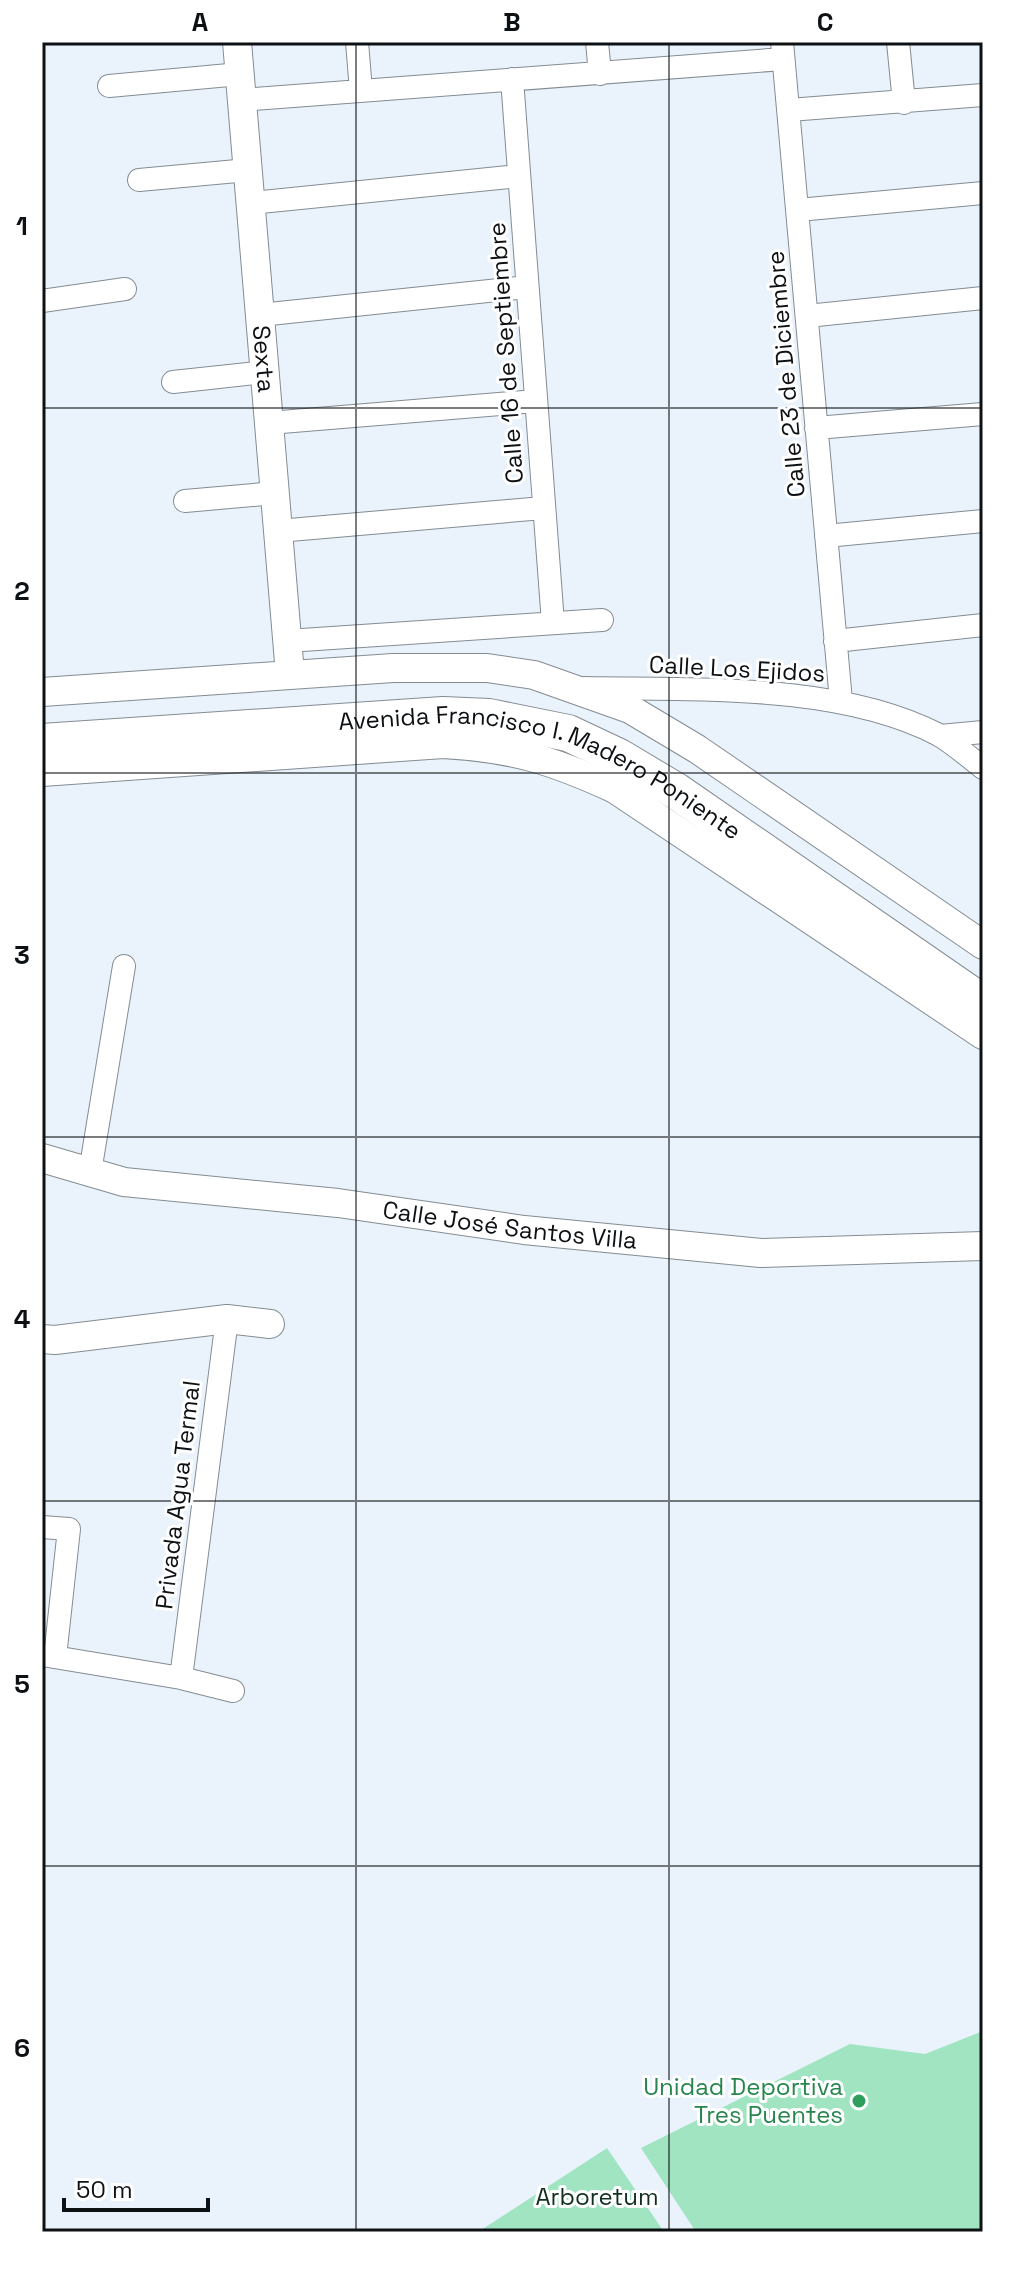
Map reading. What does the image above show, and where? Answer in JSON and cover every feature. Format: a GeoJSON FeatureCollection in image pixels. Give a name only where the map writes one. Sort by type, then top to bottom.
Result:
{"type":"FeatureCollection","features":[{"type":"Feature","properties":{"kind":"main road","name":"Avenida Francisco I. Madero Poniente"},"geometry":{"type":"LineString","coordinates":[[42,722],[442,695],[488,697],[571,713],[626,736],[685,774],[983,979]]}},
{"type":"Feature","properties":{"kind":"main road","name":"Avenida Francisco I. Madero Poniente"},"geometry":{"type":"LineString","coordinates":[[42,742],[443,715],[502,719],[568,733],[619,757],[676,791],[983,1003]]}},
{"type":"Feature","properties":{"kind":"street","name":"Sexta"},"geometry":{"type":"LineString","coordinates":[[237,42],[290,674]]}},
{"type":"Feature","properties":{"kind":"street"},"geometry":{"type":"LineString","coordinates":[[357,42],[361,91]]}},
{"type":"Feature","properties":{"kind":"street"},"geometry":{"type":"LineString","coordinates":[[597,42],[600,74]]}},
{"type":"Feature","properties":{"kind":"street"},"geometry":{"type":"LineString","coordinates":[[898,42],[904,103]]}},
{"type":"Feature","properties":{"kind":"street"},"geometry":{"type":"LineString","coordinates":[[109,86],[361,91],[600,74],[783,51]]}},
{"type":"Feature","properties":{"kind":"street","name":"Calle 23 de Diciembre"},"geometry":{"type":"LineString","coordinates":[[783,51],[841,701]]}},
{"type":"Feature","properties":{"kind":"street","name":"Calle 16 de Septiembre"},"geometry":{"type":"LineString","coordinates":[[512,79],[553,623]]}},
{"type":"Feature","properties":{"kind":"street"},"geometry":{"type":"LineString","coordinates":[[789,110],[983,95]]}},
{"type":"Feature","properties":{"kind":"street"},"geometry":{"type":"LineString","coordinates":[[139,180],[248,170]]}},
{"type":"Feature","properties":{"kind":"street"},"geometry":{"type":"LineString","coordinates":[[251,203],[519,176]]}},
{"type":"Feature","properties":{"kind":"street"},"geometry":{"type":"LineString","coordinates":[[798,210],[983,193]]}},
{"type":"Feature","properties":{"kind":"street"},"geometry":{"type":"LineString","coordinates":[[260,315],[527,287]]}},
{"type":"Feature","properties":{"kind":"street"},"geometry":{"type":"LineString","coordinates":[[42,301],[125,289]]}},
{"type":"Feature","properties":{"kind":"street"},"geometry":{"type":"LineString","coordinates":[[807,316],[983,298]]}},
{"type":"Feature","properties":{"kind":"street"},"geometry":{"type":"LineString","coordinates":[[173,382],[265,372]]}},
{"type":"Feature","properties":{"kind":"street"},"geometry":{"type":"LineString","coordinates":[[269,423],[536,401]]}},
{"type":"Feature","properties":{"kind":"street"},"geometry":{"type":"LineString","coordinates":[[816,428],[983,414]]}},
{"type":"Feature","properties":{"kind":"street"},"geometry":{"type":"LineString","coordinates":[[185,501],[275,493]]}},
{"type":"Feature","properties":{"kind":"street"},"geometry":{"type":"LineString","coordinates":[[278,531],[543,508]]}},
{"type":"Feature","properties":{"kind":"street"},"geometry":{"type":"LineString","coordinates":[[826,536],[983,521]]}},
{"type":"Feature","properties":{"kind":"street"},"geometry":{"type":"LineString","coordinates":[[287,641],[602,620]]}},
{"type":"Feature","properties":{"kind":"street"},"geometry":{"type":"LineString","coordinates":[[835,641],[983,625]]}},
{"type":"Feature","properties":{"kind":"street"},"geometry":{"type":"LineString","coordinates":[[42,692],[393,668],[487,668],[534,675],[630,709],[697,749],[983,945]]}},
{"type":"Feature","properties":{"kind":"street","name":"Calle Los Ejidos"},"geometry":{"type":"LineString","coordinates":[[568,688],[737,691],[841,701],[940,736],[983,768]]}},
{"type":"Feature","properties":{"kind":"street"},"geometry":{"type":"LineString","coordinates":[[940,736],[983,732]]}},
{"type":"Feature","properties":{"kind":"street"},"geometry":{"type":"LineString","coordinates":[[42,772],[443,744],[489,747],[525,754],[565,766],[615,789],[983,1035]]}},
{"type":"Feature","properties":{"kind":"street"},"geometry":{"type":"LineString","coordinates":[[90,1172],[124,966]]}},
{"type":"Feature","properties":{"kind":"street","name":"Calle José Santos Villa"},"geometry":{"type":"LineString","coordinates":[[42,1158],[124,1182],[338,1203],[524,1230],[761,1253],[983,1246]]}},
{"type":"Feature","properties":{"kind":"street"},"geometry":{"type":"LineString","coordinates":[[46,1343],[227,1319],[270,1324]]}},
{"type":"Feature","properties":{"kind":"street","name":"Privada Agua Termal"},"geometry":{"type":"LineString","coordinates":[[181,1678],[227,1319]]}},
{"type":"Feature","properties":{"kind":"street"},"geometry":{"type":"LineString","coordinates":[[42,1527],[69,1529],[48,1656],[181,1678],[233,1691]]}},
{"type":"Feature","properties":{"kind":"green space","name":"Unidad Deportiva Tres Puentes"},"geometry":{"type":"Polygon","coordinates":[[[983,2031],[983,2232],[696,2232],[641,2148],[850,2044],[925,2054],[983,2031]]]}},
{"type":"Feature","properties":{"kind":"green space","name":"Arboretum"},"geometry":{"type":"Polygon","coordinates":[[[607,2148],[664,2232],[478,2232],[607,2148]]]}},
{"type":"Feature","properties":{"kind":"place","name":"Unidad Deportiva Tres Puentes"},"geometry":{"type":"Point","coordinates":[859,2101]}}]}
